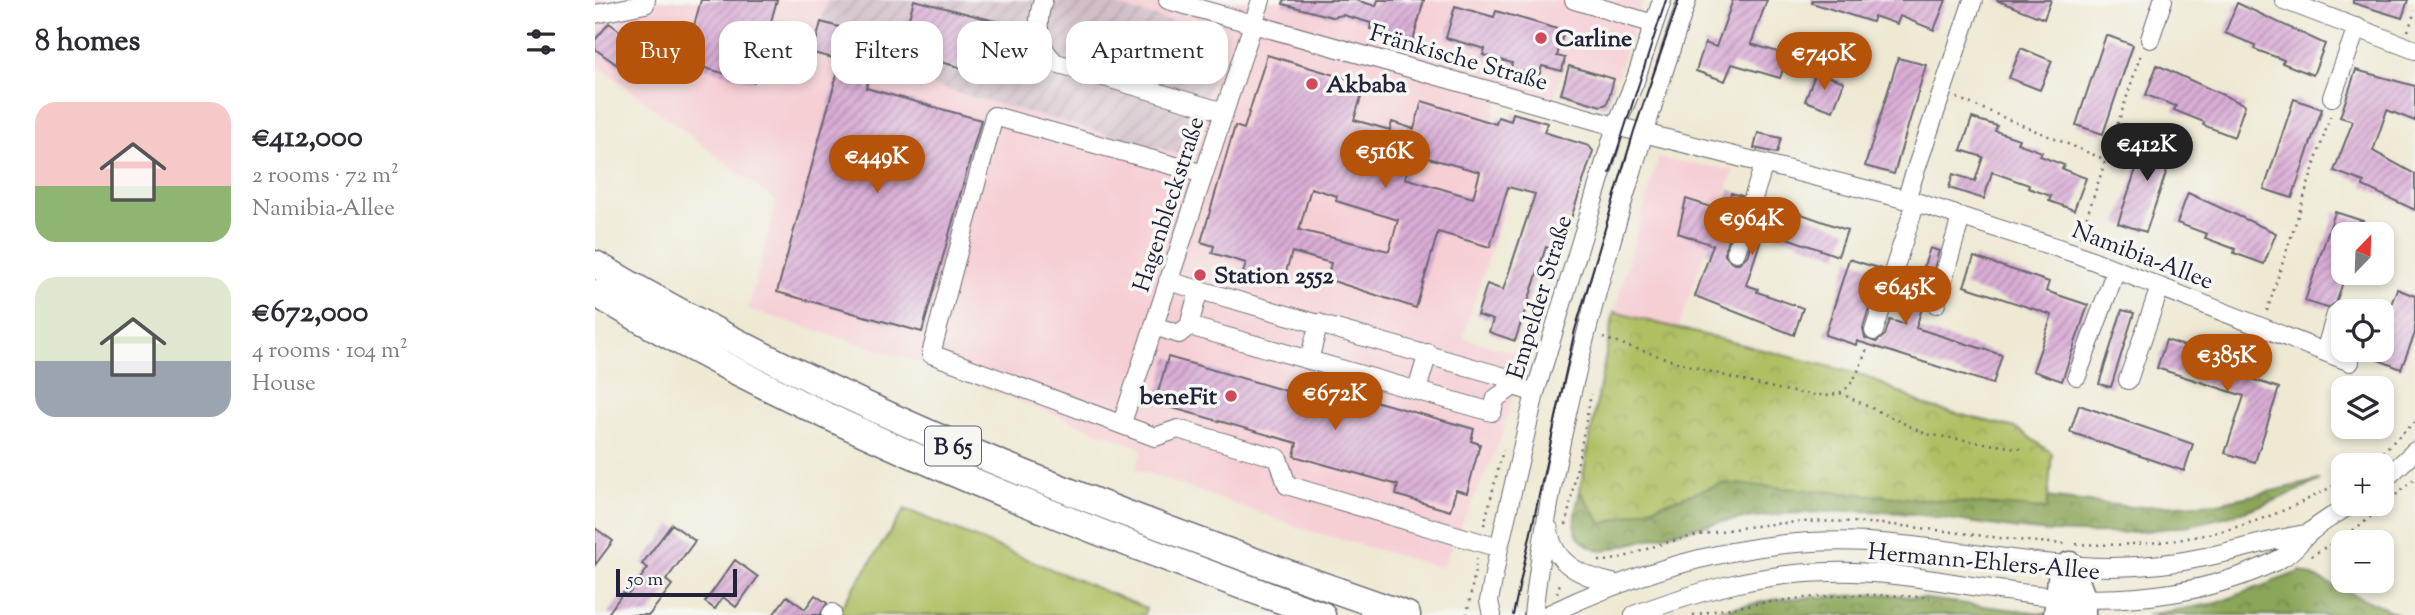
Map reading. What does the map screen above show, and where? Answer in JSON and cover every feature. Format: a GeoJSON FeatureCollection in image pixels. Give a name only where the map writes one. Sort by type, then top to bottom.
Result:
{"type":"FeatureCollection","features":[{"type":"Feature","properties":{"kind":"highway","name":"B 65"},"geometry":{"type":"LineString","coordinates":[[595,264],[668,307],[797,374],[932,437],[1141,521],[1407,615]]}},
{"type":"Feature","properties":{"kind":"highway","name":"B 65"},"geometry":{"type":"LineString","coordinates":[[595,293],[655,329],[774,391],[922,461],[1032,507],[1322,615]]}},
{"type":"Feature","properties":{"kind":"highway"},"geometry":{"type":"LineString","coordinates":[[2070,565],[2061,579],[2070,606]]}},
{"type":"Feature","properties":{"kind":"street"},"geometry":{"type":"LineString","coordinates":[[595,14],[645,4],[646,0]]}},
{"type":"Feature","properties":{"kind":"street"},"geometry":{"type":"LineString","coordinates":[[1043,0],[1036,23],[1046,51],[1056,63],[1224,111]]}},
{"type":"Feature","properties":{"kind":"street","name":"Fränkische Straße"},"geometry":{"type":"LineString","coordinates":[[1168,0],[1643,134]]}},
{"type":"Feature","properties":{"kind":"street","name":"Hagenbleckstraße"},"geometry":{"type":"LineString","coordinates":[[1122,423],[1261,0]]}},
{"type":"Feature","properties":{"kind":"street"},"geometry":{"type":"LineString","coordinates":[[1574,0],[1654,24]]}},
{"type":"Feature","properties":{"kind":"street","name":"Empelder Straße"},"geometry":{"type":"LineString","coordinates":[[1491,608],[1499,548],[1535,393],[1616,126],[1662,0]]}},
{"type":"Feature","properties":{"kind":"street"},"geometry":{"type":"LineString","coordinates":[[1533,615],[1548,513],[1572,396],[1643,134],[1687,0]]}},
{"type":"Feature","properties":{"kind":"street"},"geometry":{"type":"LineString","coordinates":[[1874,331],[1943,92],[1973,0]]}},
{"type":"Feature","properties":{"kind":"street"},"geometry":{"type":"LineString","coordinates":[[2150,39],[2163,0]]}},
{"type":"Feature","properties":{"kind":"street"},"geometry":{"type":"LineString","coordinates":[[2284,0],[2409,47]]}},
{"type":"Feature","properties":{"kind":"street"},"geometry":{"type":"LineString","coordinates":[[2332,97],[2357,27]]}},
{"type":"Feature","properties":{"kind":"street"},"geometry":{"type":"LineString","coordinates":[[1204,174],[994,116],[931,354],[1155,437],[1178,429],[1278,458],[1287,485],[1499,548]]}},
{"type":"Feature","properties":{"kind":"street","name":"Namibia-Allee"},"geometry":{"type":"LineString","coordinates":[[1643,134],[1911,201],[2074,253],[2331,354]]}},
{"type":"Feature","properties":{"kind":"street"},"geometry":{"type":"LineString","coordinates":[[1736,252],[1764,164]]}},
{"type":"Feature","properties":{"kind":"street"},"geometry":{"type":"LineString","coordinates":[[1936,304],[1961,217]]}},
{"type":"Feature","properties":{"kind":"street"},"geometry":{"type":"LineString","coordinates":[[2077,376],[2116,270]]}},
{"type":"Feature","properties":{"kind":"street"},"geometry":{"type":"LineString","coordinates":[[1168,281],[1428,353],[1505,377],[1514,386],[1535,393]]}},
{"type":"Feature","properties":{"kind":"street"},"geometry":{"type":"LineString","coordinates":[[2128,380],[2159,287]]}},
{"type":"Feature","properties":{"kind":"street"},"geometry":{"type":"LineString","coordinates":[[1154,326],[1179,334],[1189,327],[1199,289]]}},
{"type":"Feature","properties":{"kind":"street"},"geometry":{"type":"LineString","coordinates":[[1309,360],[1319,323]]}},
{"type":"Feature","properties":{"kind":"street"},"geometry":{"type":"LineString","coordinates":[[1189,327],[1492,412],[1496,398],[1514,386]]}},
{"type":"Feature","properties":{"kind":"street"},"geometry":{"type":"LineString","coordinates":[[2325,352],[2331,331]]}},
{"type":"Feature","properties":{"kind":"street"},"geometry":{"type":"LineString","coordinates":[[1417,390],[1428,353]]}},
{"type":"Feature","properties":{"kind":"street"},"geometry":{"type":"LineString","coordinates":[[2394,471],[2415,451]]}},
{"type":"Feature","properties":{"kind":"street"},"geometry":{"type":"LineString","coordinates":[[1548,513],[1555,551],[1569,566],[1593,579],[1616,584]]}},
{"type":"Feature","properties":{"kind":"street","name":"Hermann-Ehlers-Allee"},"geometry":{"type":"LineString","coordinates":[[1634,615],[1713,587],[1760,578],[1820,572],[1916,578],[2070,606],[2219,582],[2283,559],[2308,534],[2334,516]]}},
{"type":"Feature","properties":{"kind":"street"},"geometry":{"type":"LineString","coordinates":[[1547,615],[1616,584],[1681,563],[1758,546],[1836,541],[2070,565],[2138,566],[2208,557],[2276,537],[2308,534]]}},
{"type":"Feature","properties":{"kind":"path"},"geometry":{"type":"LineString","coordinates":[[2409,47],[2415,11]]}},
{"type":"Feature","properties":{"kind":"path"},"geometry":{"type":"LineString","coordinates":[[2074,253],[2142,51],[2150,39]]}},
{"type":"Feature","properties":{"kind":"path"},"geometry":{"type":"LineString","coordinates":[[1943,92],[2106,160]]}},
{"type":"Feature","properties":{"kind":"path"},"geometry":{"type":"LineString","coordinates":[[2261,327],[2333,106],[2332,97]]}},
{"type":"Feature","properties":{"kind":"path"},"geometry":{"type":"LineString","coordinates":[[1600,350],[1603,338],[1752,383],[1819,396],[1840,393],[1850,385],[1874,331]]}},
{"type":"Feature","properties":{"kind":"path"},"geometry":{"type":"LineString","coordinates":[[1565,533],[1592,385]]}},
{"type":"Feature","properties":{"kind":"path"},"geometry":{"type":"LineString","coordinates":[[1840,393],[1926,434],[2022,449]]}},
{"type":"Feature","properties":{"kind":"path"},"geometry":{"type":"LineString","coordinates":[[2381,453],[2415,422]]}},
{"type":"Feature","properties":{"kind":"path"},"geometry":{"type":"LineString","coordinates":[[1595,561],[1612,561],[1664,543],[1725,530],[1787,523],[1853,521],[2049,543],[2104,546],[2169,543],[2233,530],[2278,515],[2331,486]]}},
{"type":"Feature","properties":{"kind":"path"},"geometry":{"type":"LineString","coordinates":[[1468,615],[1471,597],[1491,608]]}},
{"type":"Feature","properties":{"kind":"shaded area"},"geometry":{"type":"Polygon","coordinates":[[[595,0],[1643,0],[1617,77],[1565,62],[1551,112],[1499,98],[1472,189],[1506,200],[1463,338],[1524,355],[1501,439],[1442,568],[1307,530],[1135,469],[1143,449],[927,365],[748,309],[777,202],[622,84],[705,84],[705,21],[616,21],[616,79],[595,63],[595,0]]]}},
{"type":"Feature","properties":{"kind":"shaded area"},"geometry":{"type":"Polygon","coordinates":[[[827,0],[1095,0],[1170,21],[1066,21],[1066,84],[1210,84],[1186,156],[925,84],[943,84],[943,21],[831,21],[831,58],[817,54],[817,38],[827,0]]]}},
{"type":"Feature","properties":{"kind":"shaded area"},"geometry":{"type":"Polygon","coordinates":[[[1658,158],[1734,170],[1678,328],[1614,312],[1658,158]]]}},
{"type":"Feature","properties":{"kind":"shaded area"},"geometry":{"type":"Polygon","coordinates":[[[1729,189],[1773,205],[1753,268],[1706,252],[1729,189]]]}},
{"type":"Feature","properties":{"kind":"green space"},"geometry":{"type":"Polygon","coordinates":[[[1614,312],[1866,376],[1929,407],[2016,428],[2052,453],[2047,509],[1723,483],[1602,524],[1580,491],[1614,312]]]}},
{"type":"Feature","properties":{"kind":"green space"},"geometry":{"type":"Polygon","coordinates":[[[2320,480],[2255,508],[2223,517],[2191,525],[2124,533],[2054,532],[1904,513],[1837,511],[1726,521],[1603,551],[1583,542],[1575,529],[1580,491],[1602,524],[1723,483],[2047,509],[2047,497],[2132,507],[2218,503],[2320,480]]]}},
{"type":"Feature","properties":{"kind":"green space"},"geometry":{"type":"Polygon","coordinates":[[[905,509],[1146,608],[1144,615],[836,615],[905,509]]]}},
{"type":"Feature","properties":{"kind":"green space"},"geometry":{"type":"Polygon","coordinates":[[[2301,571],[2331,584],[2331,593],[2350,593],[2400,615],[2147,615],[2217,603],[2301,571]]]}},
{"type":"Feature","properties":{"kind":"green space"},"geometry":{"type":"Polygon","coordinates":[[[1886,594],[2056,615],[1693,615],[1778,599],[1886,594]]]}},
{"type":"Feature","properties":{"kind":"building"},"geometry":{"type":"Polygon","coordinates":[[[701,0],[777,0],[771,21],[719,21],[719,72],[705,68],[705,21],[695,21],[701,0]]]}},
{"type":"Feature","properties":{"kind":"building"},"geometry":{"type":"Polygon","coordinates":[[[914,0],[995,21],[957,21],[957,66],[943,63],[943,21],[908,21],[914,0]]]}},
{"type":"Feature","properties":{"kind":"building"},"geometry":{"type":"Polygon","coordinates":[[[1284,0],[1355,0],[1376,6],[1378,0],[1424,0],[1413,41],[1370,29],[1371,23],[1343,15],[1332,17],[1283,4],[1284,0]]]}},
{"type":"Feature","properties":{"kind":"building"},"geometry":{"type":"Polygon","coordinates":[[[1733,0],[1767,0],[1751,44],[1788,55],[1780,78],[1732,64],[1725,81],[1696,71],[1705,43],[1716,47],[1733,0]]]}},
{"type":"Feature","properties":{"kind":"building"},"geometry":{"type":"Polygon","coordinates":[[[1812,0],[1946,0],[1934,30],[1900,16],[1897,24],[1874,16],[1872,22],[1812,3],[1812,0]]]}},
{"type":"Feature","properties":{"kind":"building"},"geometry":{"type":"Polygon","coordinates":[[[1996,0],[2051,0],[2044,19],[1996,0]]]}},
{"type":"Feature","properties":{"kind":"building"},"geometry":{"type":"Polygon","coordinates":[[[2353,0],[2408,0],[2402,18],[2353,3],[2353,0]]]}},
{"type":"Feature","properties":{"kind":"building"},"geometry":{"type":"Polygon","coordinates":[[[2237,3],[2325,44],[2313,75],[2282,63],[2284,60],[2254,49],[2255,45],[2225,33],[2237,3]]]}},
{"type":"Feature","properties":{"kind":"building"},"geometry":{"type":"Polygon","coordinates":[[[1455,6],[1494,17],[1496,11],[1564,31],[1557,56],[1565,58],[1562,71],[1542,66],[1539,76],[1511,68],[1512,63],[1483,55],[1485,49],[1446,38],[1455,6]]]}},
{"type":"Feature","properties":{"kind":"building"},"geometry":{"type":"Polygon","coordinates":[[[821,22],[831,25],[831,58],[817,54],[821,22]]]}},
{"type":"Feature","properties":{"kind":"building"},"geometry":{"type":"Polygon","coordinates":[[[609,23],[616,28],[616,64],[595,49],[595,40],[609,23]]]}},
{"type":"Feature","properties":{"kind":"building"},"geometry":{"type":"Polygon","coordinates":[[[2106,35],[2133,45],[2103,134],[2076,125],[2106,35]]]}},
{"type":"Feature","properties":{"kind":"building"},"geometry":{"type":"Polygon","coordinates":[[[2021,48],[2052,61],[2040,90],[2009,78],[2021,48]]]}},
{"type":"Feature","properties":{"kind":"building"},"geometry":{"type":"Polygon","coordinates":[[[1267,55],[1365,84],[1354,120],[1390,130],[1392,122],[1414,129],[1422,101],[1496,124],[1498,117],[1511,121],[1513,113],[1547,123],[1544,132],[1589,146],[1593,151],[1560,252],[1546,247],[1515,341],[1489,332],[1493,320],[1477,315],[1487,284],[1503,290],[1535,194],[1508,187],[1490,247],[1438,232],[1416,308],[1327,279],[1331,263],[1292,252],[1282,285],[1243,273],[1246,263],[1212,253],[1214,246],[1201,242],[1235,126],[1244,129],[1267,55]],[[1413,154],[1405,178],[1473,198],[1480,172],[1413,154]],[[1311,188],[1299,230],[1389,251],[1398,220],[1336,201],[1337,196],[1311,188]]]}},
{"type":"Feature","properties":{"kind":"building"},"geometry":{"type":"Polygon","coordinates":[[[1898,58],[1926,65],[1894,174],[1865,166],[1898,58]]]}},
{"type":"Feature","properties":{"kind":"building"},"geometry":{"type":"Polygon","coordinates":[[[2157,65],[2245,105],[2234,137],[2174,110],[2176,106],[2146,95],[2157,65]]]}},
{"type":"Feature","properties":{"kind":"building"},"geometry":{"type":"Polygon","coordinates":[[[1569,66],[1614,79],[1607,104],[1601,106],[1561,94],[1569,66]]]}},
{"type":"Feature","properties":{"kind":"building"},"geometry":{"type":"Polygon","coordinates":[[[2356,70],[2415,86],[2415,121],[2387,110],[2373,151],[2415,174],[2415,210],[2363,186],[2364,182],[2334,171],[2353,121],[2340,117],[2356,70]]]}},
{"type":"Feature","properties":{"kind":"building"},"geometry":{"type":"Polygon","coordinates":[[[1816,72],[1844,82],[1833,111],[1805,101],[1816,72]]]}},
{"type":"Feature","properties":{"kind":"building"},"geometry":{"type":"Polygon","coordinates":[[[834,84],[867,84],[866,88],[981,120],[922,332],[777,292],[834,84]]]}},
{"type":"Feature","properties":{"kind":"building"},"geometry":{"type":"Polygon","coordinates":[[[2294,99],[2322,109],[2292,198],[2264,189],[2294,99]]]}},
{"type":"Feature","properties":{"kind":"building"},"geometry":{"type":"Polygon","coordinates":[[[1972,118],[1997,126],[1995,131],[2019,139],[2017,143],[2042,152],[2040,156],[2064,165],[2062,169],[2086,178],[2074,210],[2049,201],[2051,196],[2028,188],[2029,185],[1992,172],[1984,199],[1949,188],[1953,174],[1975,181],[1983,157],[1961,150],[1972,118]]]}},
{"type":"Feature","properties":{"kind":"building"},"geometry":{"type":"Polygon","coordinates":[[[1758,133],[1781,138],[1777,153],[1754,148],[1758,133]]]}},
{"type":"Feature","properties":{"kind":"building"},"geometry":{"type":"Polygon","coordinates":[[[2148,133],[2176,143],[2146,232],[2118,223],[2148,133]]]}},
{"type":"Feature","properties":{"kind":"building"},"geometry":{"type":"Polygon","coordinates":[[[1731,193],[1742,196],[1725,249],[1725,255],[1732,263],[1739,263],[1747,256],[1763,205],[1775,208],[1776,205],[1847,230],[1838,256],[1764,230],[1746,285],[1758,289],[1757,292],[1803,308],[1794,335],[1695,296],[1713,245],[1678,233],[1686,199],[1724,211],[1731,193]]]}},
{"type":"Feature","properties":{"kind":"building"},"geometry":{"type":"Polygon","coordinates":[[[2188,193],[2276,233],[2264,264],[2205,238],[2207,234],[2177,223],[2188,193]]]}},
{"type":"Feature","properties":{"kind":"building"},"geometry":{"type":"Polygon","coordinates":[[[2335,212],[2363,221],[2363,222],[2332,222],[2335,212]]]}},
{"type":"Feature","properties":{"kind":"building"},"geometry":{"type":"Polygon","coordinates":[[[2331,224],[2331,285],[2342,285],[2337,299],[2331,299],[2331,306],[2327,308],[2305,301],[2331,224]]]}},
{"type":"Feature","properties":{"kind":"building"},"geometry":{"type":"Polygon","coordinates":[[[1930,248],[1939,251],[1916,328],[2002,355],[1993,384],[1857,341],[1856,345],[1825,335],[1849,259],[1881,269],[1863,328],[1865,338],[1876,342],[1885,335],[1890,320],[1904,324],[1930,248]]]}},
{"type":"Feature","properties":{"kind":"building"},"geometry":{"type":"Polygon","coordinates":[[[1974,257],[2049,282],[2046,291],[2088,305],[2062,381],[2033,371],[2052,315],[1964,286],[1974,257]]]}},
{"type":"Feature","properties":{"kind":"building"},"geometry":{"type":"Polygon","coordinates":[[[2397,289],[2415,296],[2415,333],[2401,369],[2384,362],[2394,362],[2393,299],[2397,289]]]}},
{"type":"Feature","properties":{"kind":"building"},"geometry":{"type":"Polygon","coordinates":[[[2122,310],[2134,313],[2111,387],[2099,384],[2122,310]]]}},
{"type":"Feature","properties":{"kind":"building"},"geometry":{"type":"Polygon","coordinates":[[[2166,340],[2239,364],[2236,374],[2279,388],[2255,462],[2225,453],[2244,396],[2157,368],[2166,340]]]}},
{"type":"Feature","properties":{"kind":"building"},"geometry":{"type":"Polygon","coordinates":[[[1168,357],[1367,414],[1371,400],[1474,429],[1471,441],[1480,444],[1467,493],[1456,490],[1450,511],[1396,495],[1398,485],[1294,456],[1297,443],[1155,403],[1168,357]]]}},
{"type":"Feature","properties":{"kind":"building"},"geometry":{"type":"Polygon","coordinates":[[[2079,405],[2193,444],[2184,471],[2070,432],[2079,405]]]}},
{"type":"Feature","properties":{"kind":"building"},"geometry":{"type":"Polygon","coordinates":[[[672,524],[695,541],[666,580],[672,585],[649,615],[607,615],[623,593],[627,596],[648,568],[642,564],[672,524]]]}},
{"type":"Feature","properties":{"kind":"building"},"geometry":{"type":"Polygon","coordinates":[[[595,528],[613,541],[595,565],[595,528]]]}},
{"type":"Feature","properties":{"kind":"building"},"geometry":{"type":"Polygon","coordinates":[[[735,560],[758,577],[736,607],[723,597],[715,609],[705,602],[735,560]]]}},
{"type":"Feature","properties":{"kind":"building"},"geometry":{"type":"Polygon","coordinates":[[[815,595],[827,603],[820,615],[773,615],[787,596],[805,609],[815,595]]]}},
{"type":"Feature","properties":{"kind":"tram line"},"geometry":{"type":"LineString","coordinates":[[1610,173],[1666,0]]}},
{"type":"Feature","properties":{"kind":"tram line"},"geometry":{"type":"LineString","coordinates":[[1513,615],[1575,330],[1634,131],[1679,0]]}},
{"type":"Feature","properties":{"kind":"place","name":"Carline"},"geometry":{"type":"Point","coordinates":[1541,38]}},
{"type":"Feature","properties":{"kind":"place","name":"Akbaba"},"geometry":{"type":"Point","coordinates":[1312,84]}},
{"type":"Feature","properties":{"kind":"place","name":"Station 2552"},"geometry":{"type":"Point","coordinates":[1200,275]}},
{"type":"Feature","properties":{"kind":"place","name":"beneFit"},"geometry":{"type":"Point","coordinates":[1231,396]}}]}
